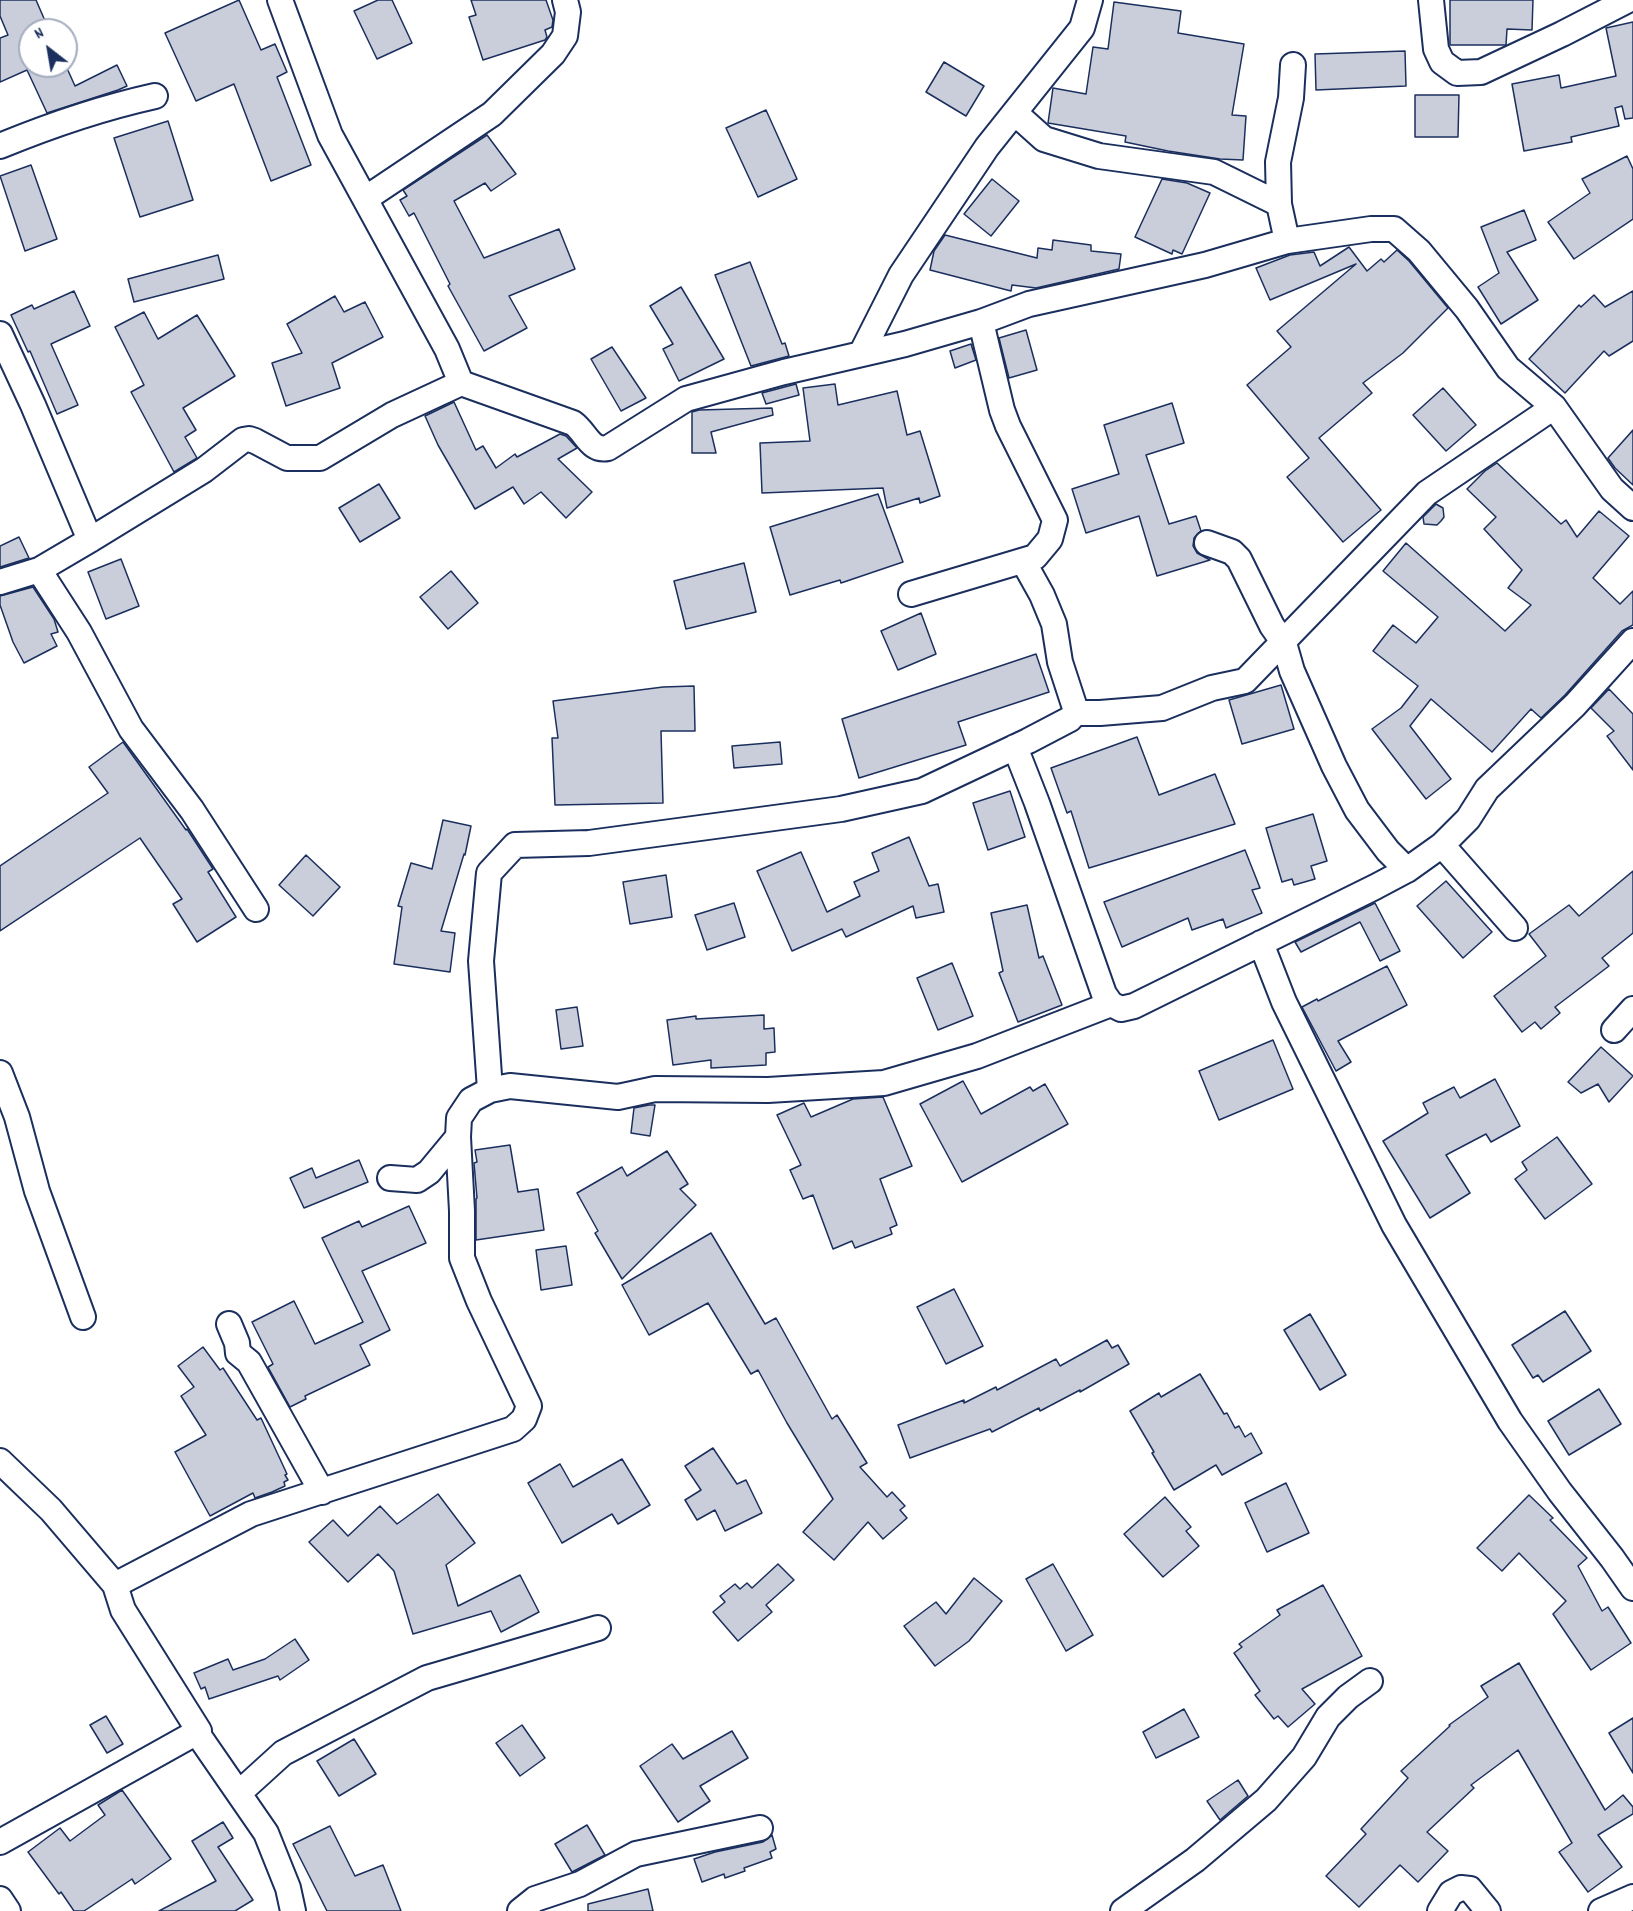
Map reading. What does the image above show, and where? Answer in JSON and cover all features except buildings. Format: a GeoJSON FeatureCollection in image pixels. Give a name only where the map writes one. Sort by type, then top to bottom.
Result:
{"type":"FeatureCollection","features":[{"type":"Feature","properties":{"kind":"street"},"geometry":{"type":"LineString","coordinates":[[279,0],[330,135],[447,349],[462,383]]}},
{"type":"Feature","properties":{"kind":"street"},"geometry":{"type":"LineString","coordinates":[[365,199],[492,114],[545,62],[565,36],[568,12],[565,0]]}},
{"type":"Feature","properties":{"kind":"street"},"geometry":{"type":"LineString","coordinates":[[861,354],[901,275],[987,147],[1082,28],[1090,0]]}},
{"type":"Feature","properties":{"kind":"street"},"geometry":{"type":"LineString","coordinates":[[1431,0],[1436,49],[1443,63],[1457,72],[1481,72],[1630,0],[1633,5]]}},
{"type":"Feature","properties":{"kind":"street"},"geometry":{"type":"LineString","coordinates":[[1287,241],[1278,204],[1278,162],[1291,98],[1293,64]]}},
{"type":"Feature","properties":{"kind":"street"},"geometry":{"type":"LineString","coordinates":[[0,146],[111,106],[155,96]]}},
{"type":"Feature","properties":{"kind":"street"},"geometry":{"type":"LineString","coordinates":[[1014,113],[1044,139],[1099,156],[1215,172],[1278,204]]}},
{"type":"Feature","properties":{"kind":"street"},"geometry":{"type":"LineString","coordinates":[[0,582],[39,570],[204,470],[243,440],[255,441],[287,458],[320,458],[392,415],[462,383],[573,423],[594,447],[600,450],[608,448],[686,399],[784,372],[904,344],[981,322],[1029,304],[1205,266],[1287,241],[1371,229],[1394,229],[1419,252],[1467,309],[1508,368],[1554,407],[1612,489],[1633,508]]}},
{"type":"Feature","properties":{"kind":"street"},"geometry":{"type":"LineString","coordinates":[[911,594],[1035,557],[1050,539],[1055,520],[1002,410],[981,322]]}},
{"type":"Feature","properties":{"kind":"street"},"geometry":{"type":"LineString","coordinates":[[0,334],[33,405],[90,540]]}},
{"type":"Feature","properties":{"kind":"street"},"geometry":{"type":"LineString","coordinates":[[1075,713],[1100,714],[1162,708],[1212,688],[1245,681],[1427,493],[1554,407]]}},
{"type":"Feature","properties":{"kind":"street"},"geometry":{"type":"LineString","coordinates":[[1207,543],[1232,552],[1239,558],[1272,626],[1284,643],[1292,671],[1334,766],[1357,810],[1388,851],[1407,870]]}},
{"type":"Feature","properties":{"kind":"street"},"geometry":{"type":"LineString","coordinates":[[490,1090],[481,961],[489,873],[515,845],[589,843],[841,809],[922,791],[1070,719],[1075,713],[1073,700],[1060,662],[1054,624],[1042,595],[1023,561]]}},
{"type":"Feature","properties":{"kind":"street"},"geometry":{"type":"LineString","coordinates":[[39,570],[79,632],[132,729],[192,810],[256,909]]}},
{"type":"Feature","properties":{"kind":"street"},"geometry":{"type":"LineString","coordinates":[[1015,747],[1037,802],[1104,994],[1112,1004],[1121,1009],[1134,1006],[1407,870],[1442,845],[1468,819],[1486,789],[1575,705],[1633,641]]}},
{"type":"Feature","properties":{"kind":"street"},"geometry":{"type":"LineString","coordinates":[[1442,845],[1515,927]]}},
{"type":"Feature","properties":{"kind":"street"},"geometry":{"type":"LineString","coordinates":[[1261,943],[1284,1002],[1394,1225],[1510,1421],[1560,1492],[1633,1588]]}},
{"type":"Feature","properties":{"kind":"street"},"geometry":{"type":"LineString","coordinates":[[115,1585],[251,1514],[513,1429],[524,1419],[529,1406],[479,1301],[462,1258],[459,1118],[471,1100],[490,1090],[510,1086],[618,1097],[655,1089],[768,1090],[884,1083],[977,1056],[1112,1004]]}},
{"type":"Feature","properties":{"kind":"street"},"geometry":{"type":"LineString","coordinates":[[1614,1030],[1633,1009]]}},
{"type":"Feature","properties":{"kind":"street"},"geometry":{"type":"LineString","coordinates":[[0,1073],[17,1117],[41,1200],[83,1317]]}},
{"type":"Feature","properties":{"kind":"street"},"geometry":{"type":"LineString","coordinates":[[390,1178],[417,1180],[429,1172],[458,1137]]}},
{"type":"Feature","properties":{"kind":"street"},"geometry":{"type":"LineString","coordinates":[[229,1324],[237,1343],[238,1353],[249,1362],[322,1492]]}},
{"type":"Feature","properties":{"kind":"street"},"geometry":{"type":"LineString","coordinates":[[0,1461],[51,1510],[115,1585],[123,1610],[199,1731],[197,1733],[266,1833],[288,1888],[293,1911]]}},
{"type":"Feature","properties":{"kind":"street"},"geometry":{"type":"LineString","coordinates":[[239,1793],[283,1753],[427,1678],[598,1628]]}},
{"type":"Feature","properties":{"kind":"street"},"geometry":{"type":"LineString","coordinates":[[1123,1911],[1195,1860],[1266,1800],[1304,1757],[1328,1717],[1348,1697],[1370,1681]]}},
{"type":"Feature","properties":{"kind":"street"},"geometry":{"type":"LineString","coordinates":[[0,1842],[199,1731]]}},
{"type":"Feature","properties":{"kind":"street"},"geometry":{"type":"LineString","coordinates":[[520,1911],[535,1899],[580,1884],[636,1854],[760,1828]]}},
{"type":"Feature","properties":{"kind":"street"},"geometry":{"type":"LineString","coordinates":[[1440,1911],[1451,1893],[1461,1888],[1470,1889],[1488,1911]]}},
{"type":"Feature","properties":{"kind":"street"},"geometry":{"type":"LineString","coordinates":[[1601,1911],[1633,1897]]}},
{"type":"Feature","properties":{"kind":"street"},"geometry":{"type":"LineString","coordinates":[[0,1899],[8,1911]]}}]}
